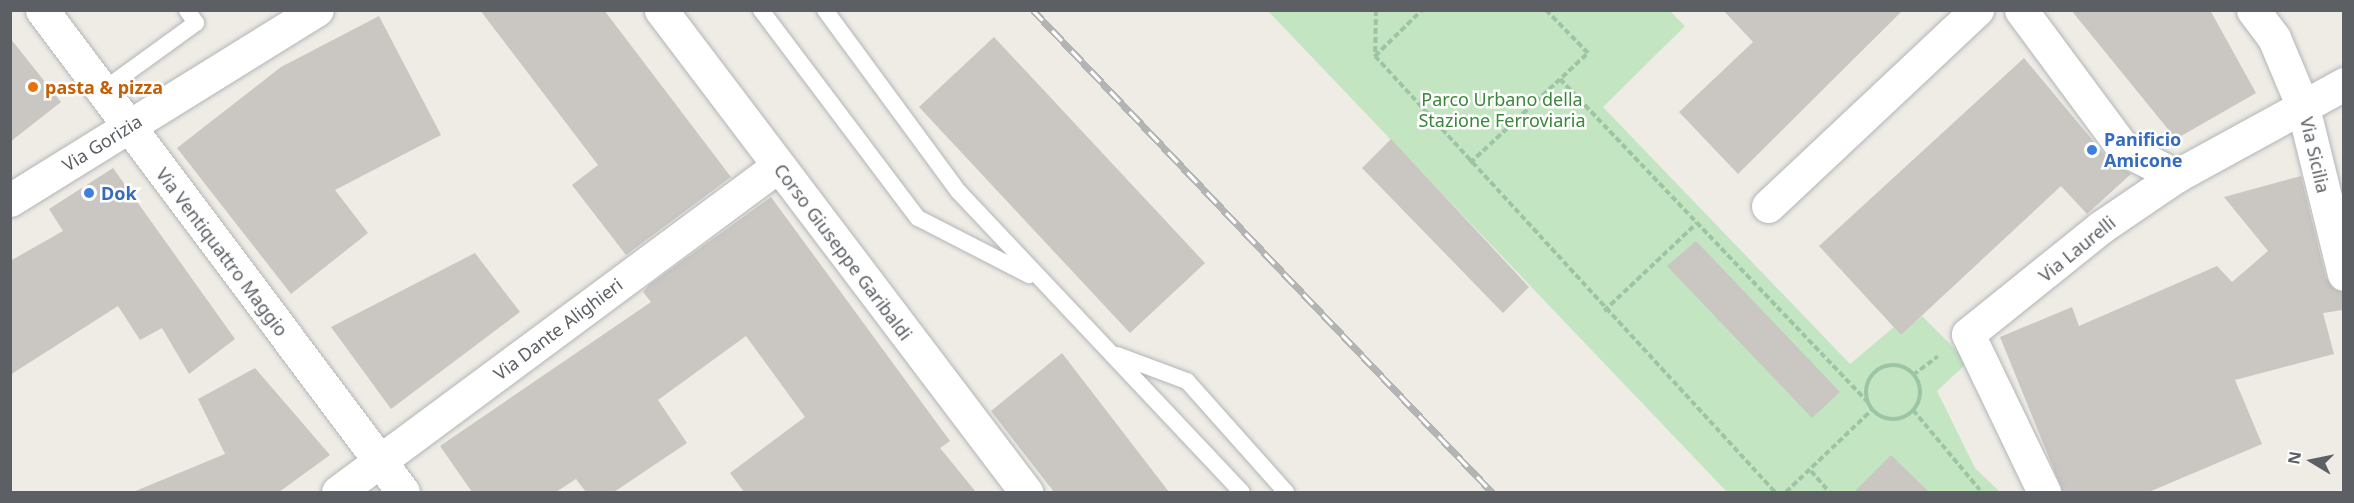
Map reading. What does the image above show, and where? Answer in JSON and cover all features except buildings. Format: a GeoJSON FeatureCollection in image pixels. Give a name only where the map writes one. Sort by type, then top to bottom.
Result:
{"type":"FeatureCollection","features":[{"type":"Feature","properties":{"kind":"street","name":"Via Ventiquattro Maggio"},"geometry":{"type":"LineString","coordinates":[[42,10],[404,492]]}},
{"type":"Feature","properties":{"kind":"street","name":"Via Gorizia"},"geometry":{"type":"LineString","coordinates":[[10,200],[317,10]]}},
{"type":"Feature","properties":{"kind":"street","name":"Corso Giuseppe Garibaldi"},"geometry":{"type":"LineString","coordinates":[[661,10],[1026,492]]}},
{"type":"Feature","properties":{"kind":"street"},"geometry":{"type":"LineString","coordinates":[[1768,206],[1977,10]]}},
{"type":"Feature","properties":{"kind":"street"},"geometry":{"type":"LineString","coordinates":[[2021,10],[2124,149],[2176,177]]}},
{"type":"Feature","properties":{"kind":"street","name":"Via Sicilia"},"geometry":{"type":"LineString","coordinates":[[2253,10],[2274,38],[2304,107],[2343,274]]}},
{"type":"Feature","properties":{"kind":"street","name":"Via Laurelli"},"geometry":{"type":"LineString","coordinates":[[2044,492],[1968,334],[2101,227],[2176,177],[2343,84]]}},
{"type":"Feature","properties":{"kind":"street","name":"Via Dante Alighieri"},"geometry":{"type":"LineString","coordinates":[[338,492],[778,166]]}},
{"type":"Feature","properties":{"kind":"lane"},"geometry":{"type":"LineString","coordinates":[[102,91],[196,23],[188,10]]}},
{"type":"Feature","properties":{"kind":"lane"},"geometry":{"type":"LineString","coordinates":[[761,10],[918,218],[1038,279]]}},
{"type":"Feature","properties":{"kind":"lane"},"geometry":{"type":"LineString","coordinates":[[825,10],[958,191],[1038,279],[1242,492]]}},
{"type":"Feature","properties":{"kind":"lane"},"geometry":{"type":"LineString","coordinates":[[1110,352],[1187,381],[1286,492]]}},
{"type":"Feature","properties":{"kind":"path"},"geometry":{"type":"LineString","coordinates":[[1376,10],[1376,56],[1604,311],[1775,492]]}},
{"type":"Feature","properties":{"kind":"path"},"geometry":{"type":"LineString","coordinates":[[1376,56],[1422,10]]}},
{"type":"Feature","properties":{"kind":"path"},"geometry":{"type":"LineString","coordinates":[[1470,163],[1588,53],[1546,10]]}},
{"type":"Feature","properties":{"kind":"path"},"geometry":{"type":"LineString","coordinates":[[1560,79],[1868,402],[1873,410],[1898,418],[1913,410],[1919,385],[1909,371],[1893,365],[1872,376],[1868,402]]}},
{"type":"Feature","properties":{"kind":"path"},"geometry":{"type":"LineString","coordinates":[[1604,311],[1698,223]]}},
{"type":"Feature","properties":{"kind":"path"},"geometry":{"type":"LineString","coordinates":[[1786,492],[1811,471],[1873,410]]}},
{"type":"Feature","properties":{"kind":"path"},"geometry":{"type":"LineString","coordinates":[[1913,410],[1980,490]]}},
{"type":"Feature","properties":{"kind":"path"},"geometry":{"type":"LineString","coordinates":[[1811,471],[1829,492]]}},
{"type":"Feature","properties":{"kind":"green space","name":"Parco Urbano della Stazione Ferroviaria"},"geometry":{"type":"Polygon","coordinates":[[[1268,11],[1670,11],[1685,26],[1603,107],[1850,364],[1894,327],[1901,334],[1922,316],[1968,362],[1937,391],[1975,468],[2000,492],[1727,492],[1268,11]]]}},
{"type":"Feature","properties":{"kind":"railway"},"geometry":{"type":"LineString","coordinates":[[1033,10],[1492,492]]}},
{"type":"Feature","properties":{"kind":"place","name":"pasta & pizza"},"geometry":{"type":"Point","coordinates":[33,87]}},
{"type":"Feature","properties":{"kind":"place","name":"Panificio Amicone"},"geometry":{"type":"Point","coordinates":[2092,150]}},
{"type":"Feature","properties":{"kind":"place","name":"Dok"},"geometry":{"type":"Point","coordinates":[89,193]}}]}
